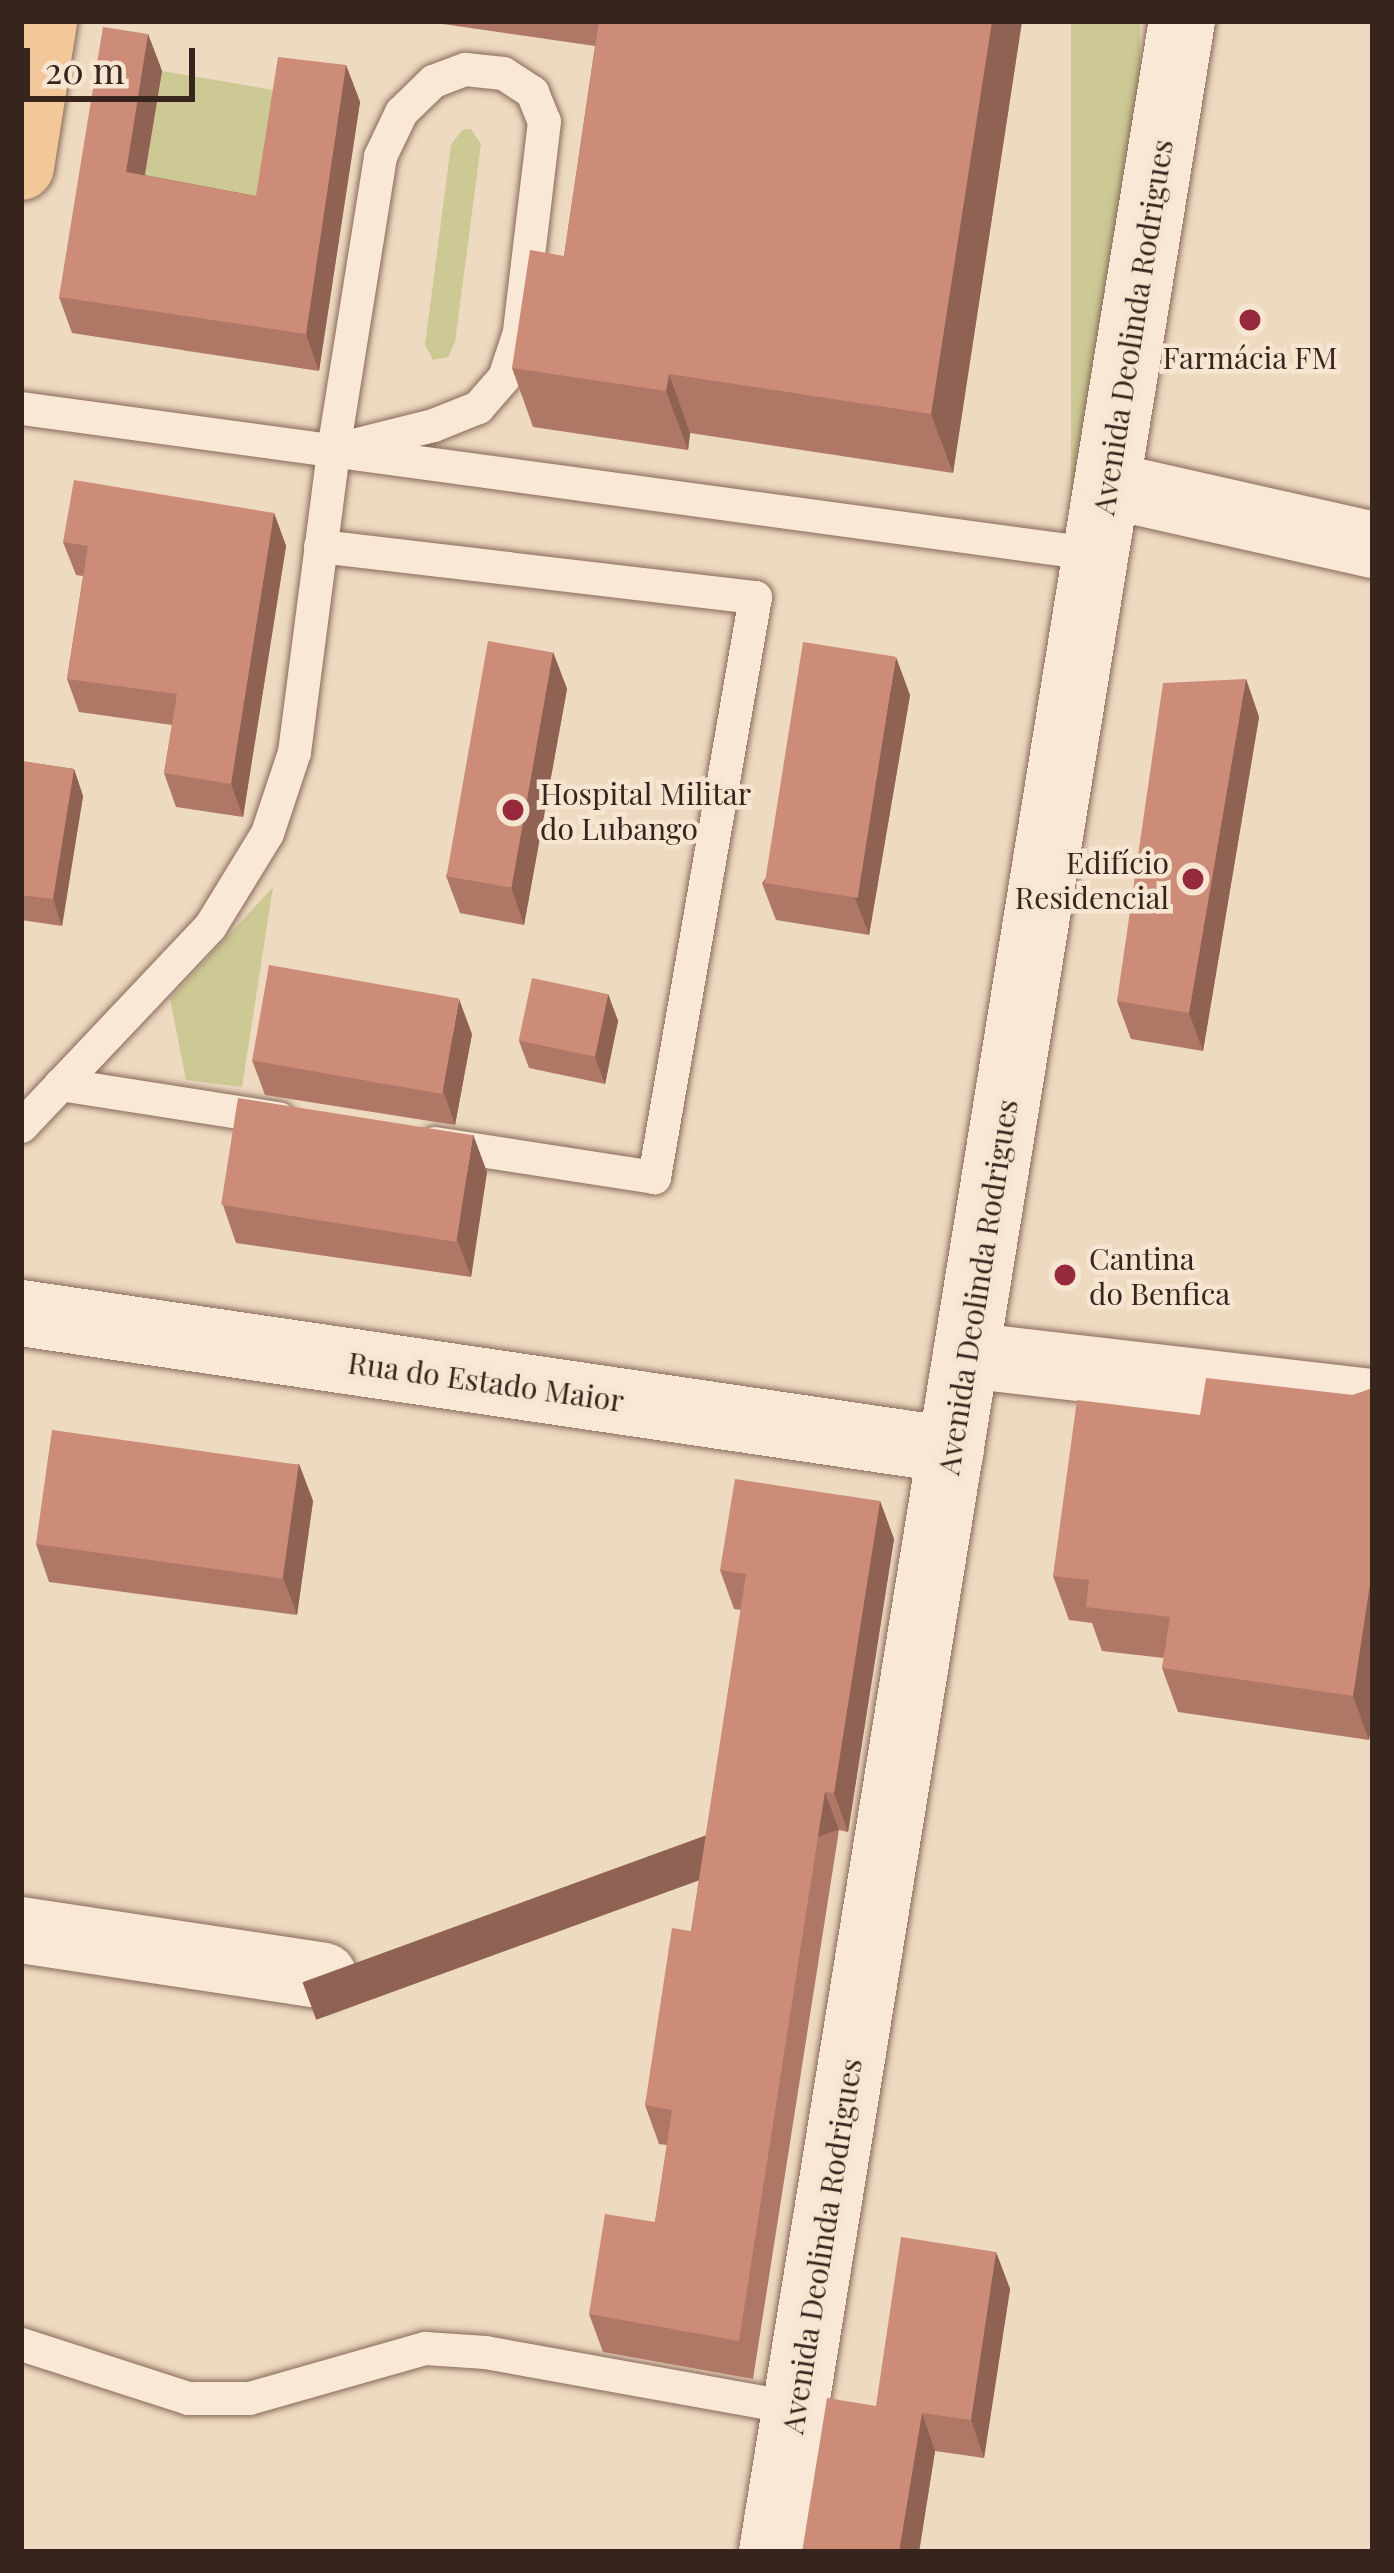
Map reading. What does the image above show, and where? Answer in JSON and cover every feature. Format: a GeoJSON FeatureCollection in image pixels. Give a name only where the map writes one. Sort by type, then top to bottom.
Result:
{"type":"FeatureCollection","features":[{"type":"Feature","properties":{"kind":"main road"},"geometry":{"type":"LineString","coordinates":[[21,167],[44,21]]}},
{"type":"Feature","properties":{"kind":"street","name":"Avenida Deolinda Rodrigues"},"geometry":{"type":"LineString","coordinates":[[772,2552],[1182,21]]}},
{"type":"Feature","properties":{"kind":"street"},"geometry":{"type":"LineString","coordinates":[[1107,485],[1373,545]]}},
{"type":"Feature","properties":{"kind":"street","name":"Rua do Estado Maior"},"geometry":{"type":"LineString","coordinates":[[21,1313],[951,1450]]}},
{"type":"Feature","properties":{"kind":"street"},"geometry":{"type":"LineString","coordinates":[[966,1355],[1373,1402]]}},
{"type":"Feature","properties":{"kind":"street"},"geometry":{"type":"LineString","coordinates":[[21,1930],[324,1976]]}},
{"type":"Feature","properties":{"kind":"lane"},"geometry":{"type":"LineString","coordinates":[[21,1126],[210,926],[267,833],[294,752],[333,450],[380,156],[401,112],[433,81],[464,69],[503,73],[532,92],[544,121],[519,332],[504,377],[478,407],[433,425],[333,450]]}},
{"type":"Feature","properties":{"kind":"lane"},"geometry":{"type":"LineString","coordinates":[[21,409],[1096,554]]}},
{"type":"Feature","properties":{"kind":"lane"},"geometry":{"type":"LineString","coordinates":[[320,546],[755,597],[654,1177],[403,1138]]}},
{"type":"Feature","properties":{"kind":"lane"},"geometry":{"type":"LineString","coordinates":[[60,1084],[311,1124]]}},
{"type":"Feature","properties":{"kind":"lane"},"geometry":{"type":"LineString","coordinates":[[21,2344],[188,2398],[249,2398],[425,2348],[485,2352],[795,2408]]}},
{"type":"Feature","properties":{"kind":"shaded area"},"geometry":{"type":"Polygon","coordinates":[[[1071,21],[1140,21],[1140,522],[1071,522],[1071,21]]]}},
{"type":"Feature","properties":{"kind":"shaded area"},"geometry":{"type":"Polygon","coordinates":[[[162,71],[291,93],[250,360],[184,351],[191,305],[125,294],[162,71]]]}},
{"type":"Feature","properties":{"kind":"shaded area"},"geometry":{"type":"Polygon","coordinates":[[[471,129],[481,144],[455,342],[448,357],[433,360],[425,345],[451,145],[462,130],[471,129]]]}},
{"type":"Feature","properties":{"kind":"shaded area"},"geometry":{"type":"Polygon","coordinates":[[[273,887],[242,1087],[186,1080],[170,999],[273,887]]]}},
{"type":"Feature","properties":{"kind":"building"},"geometry":{"type":"Polygon","coordinates":[[[599,21],[992,21],[931,414],[669,374],[666,391],[512,368],[530,250],[564,256],[599,21]]]}},
{"type":"Feature","properties":{"kind":"building"},"geometry":{"type":"Polygon","coordinates":[[[103,27],[148,34],[126,172],[256,196],[278,57],[346,65],[306,334],[59,297],[103,27]]]}},
{"type":"Feature","properties":{"kind":"building"},"geometry":{"type":"Polygon","coordinates":[[[74,480],[274,513],[231,784],[164,773],[177,694],[67,679],[88,546],[63,542],[74,480]]]}},
{"type":"Feature","properties":{"kind":"building"},"geometry":{"type":"Polygon","coordinates":[[[488,641],[553,652],[511,888],[446,876],[488,641]]]}},
{"type":"Feature","properties":{"kind":"building"},"geometry":{"type":"Polygon","coordinates":[[[803,642],[896,657],[858,898],[765,883],[803,642]]]}},
{"type":"Feature","properties":{"kind":"building","name":"Edifício Residencial"},"geometry":{"type":"Polygon","coordinates":[[[1246,679],[1189,1013],[1117,1001],[1163,683],[1246,679]]]}},
{"type":"Feature","properties":{"kind":"building"},"geometry":{"type":"Polygon","coordinates":[[[21,761],[74,769],[53,899],[21,895],[21,761]]]}},
{"type":"Feature","properties":{"kind":"building"},"geometry":{"type":"Polygon","coordinates":[[[269,965],[459,999],[442,1094],[252,1061],[269,965]]]}},
{"type":"Feature","properties":{"kind":"building"},"geometry":{"type":"Polygon","coordinates":[[[532,978],[608,994],[595,1057],[519,1041],[532,978]]]}},
{"type":"Feature","properties":{"kind":"building"},"geometry":{"type":"Polygon","coordinates":[[[238,1098],[473,1135],[456,1242],[221,1205],[238,1098]]]}},
{"type":"Feature","properties":{"kind":"building"},"geometry":{"type":"Polygon","coordinates":[[[1206,1378],[1353,1395],[1373,1388],[1373,1564],[1353,1696],[1162,1668],[1170,1617],[1086,1607],[1089,1580],[1053,1576],[1077,1400],[1200,1415],[1206,1378]]]}},
{"type":"Feature","properties":{"kind":"building"},"geometry":{"type":"Polygon","coordinates":[[[52,1430],[299,1465],[283,1579],[36,1544],[52,1430]]]}},
{"type":"Feature","properties":{"kind":"building"},"geometry":{"type":"Polygon","coordinates":[[[735,1479],[880,1501],[834,1793],[825,1792],[739,2341],[589,2314],[605,2214],[655,2222],[672,2110],[645,2105],[672,1928],[691,1931],[746,1574],[720,1570],[735,1479]]]}},
{"type":"Feature","properties":{"kind":"building"},"geometry":{"type":"Polygon","coordinates":[[[901,2237],[996,2252],[971,2420],[922,2413],[899,2552],[802,2552],[827,2398],[876,2406],[901,2237]]]}},
{"type":"Feature","properties":{"kind":"place","name":"Farmácia FM"},"geometry":{"type":"Point","coordinates":[1250,320]}},
{"type":"Feature","properties":{"kind":"place","name":"Hospital Militar do Lubango"},"geometry":{"type":"Point","coordinates":[513,810]}},
{"type":"Feature","properties":{"kind":"place","name":"Edifício Residencial"},"geometry":{"type":"Point","coordinates":[1193,879]}},
{"type":"Feature","properties":{"kind":"place","name":"Cantina do Benfica"},"geometry":{"type":"Point","coordinates":[1065,1275]}}]}
